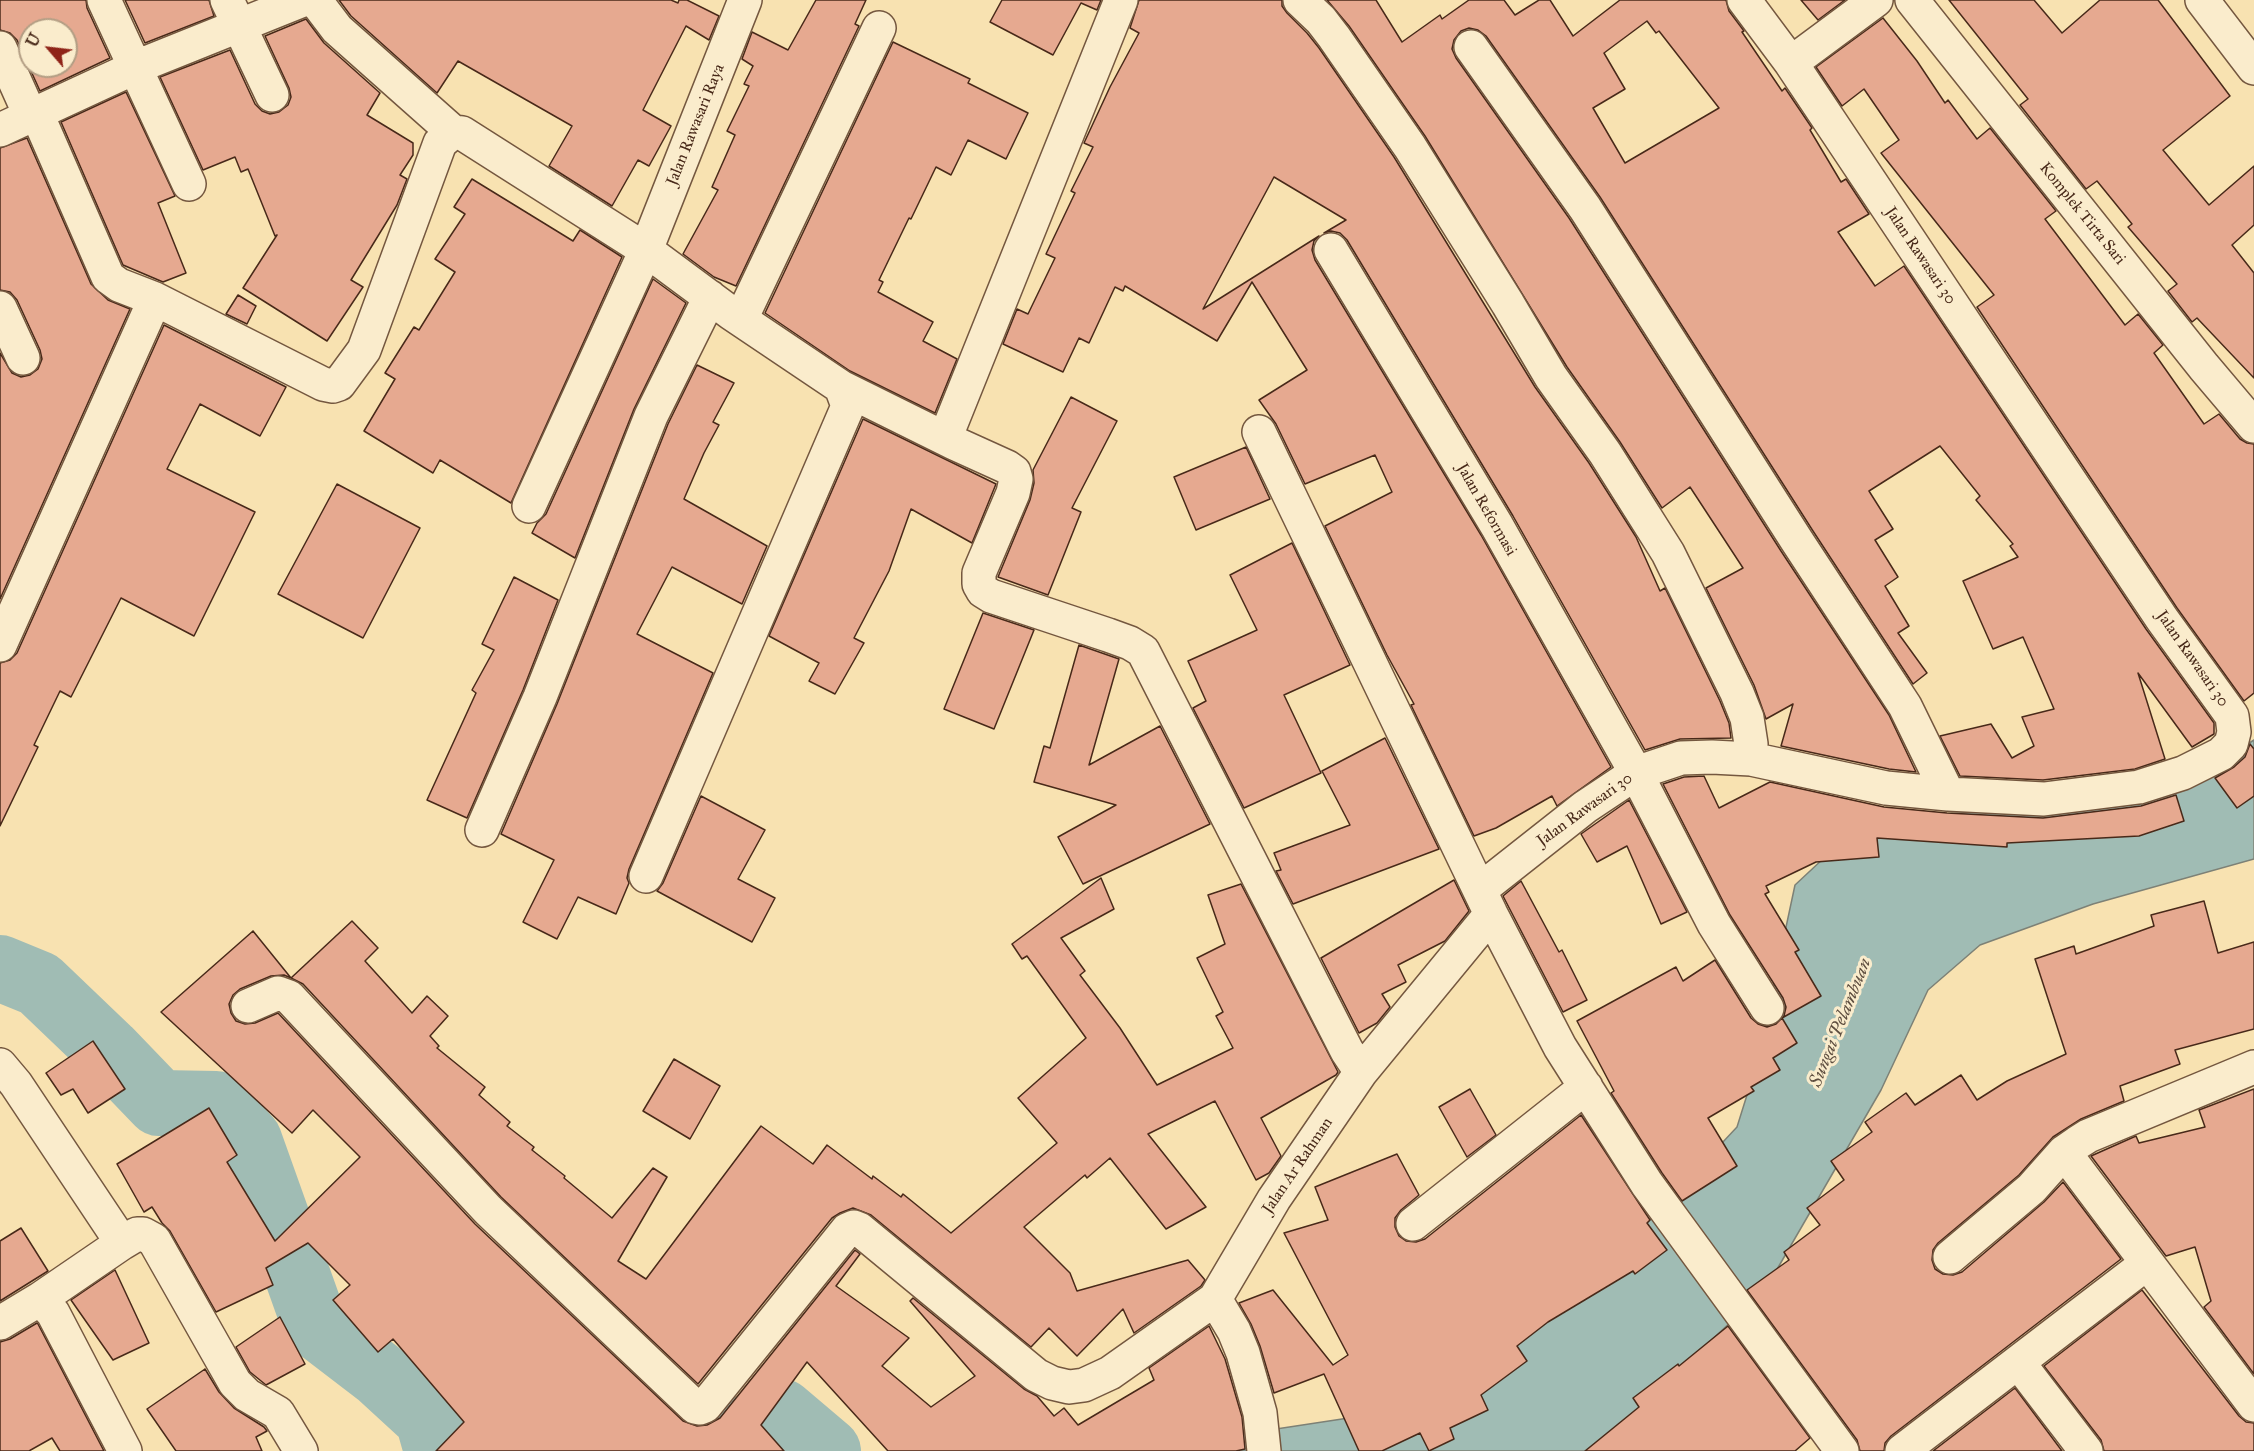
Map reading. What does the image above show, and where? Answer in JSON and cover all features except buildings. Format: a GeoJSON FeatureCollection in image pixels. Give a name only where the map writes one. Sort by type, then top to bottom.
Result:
{"type":"FeatureCollection","features":[{"type":"Feature","properties":{"kind":"street"},"geometry":{"type":"LineString","coordinates":[[104,0],[189,184]]}},
{"type":"Feature","properties":{"kind":"street"},"geometry":{"type":"LineString","coordinates":[[0,130],[136,67],[233,13],[303,0]]}},
{"type":"Feature","properties":{"kind":"street"},"geometry":{"type":"LineString","coordinates":[[315,0],[337,29],[453,132],[470,138],[646,250],[741,319],[841,387],[1014,472],[1016,478],[1013,493],[979,573],[979,584],[983,591],[991,596],[1130,643],[1143,651],[1347,1052],[1360,1072]]}},
{"type":"Feature","properties":{"kind":"street","name":"Jalan Rawasari Raya"},"geometry":{"type":"LineString","coordinates":[[529,506],[646,250],[746,0]]}},
{"type":"Feature","properties":{"kind":"street"},"geometry":{"type":"LineString","coordinates":[[954,443],[948,431],[951,423],[1121,0]]}},
{"type":"Feature","properties":{"kind":"street"},"geometry":{"type":"LineString","coordinates":[[1300,0],[1321,20],[1334,37],[1410,147],[1551,377],[1605,453],[1668,553],[1747,718],[1751,759]]}},
{"type":"Feature","properties":{"kind":"street","name":"Jalan Rawasari 30"},"geometry":{"type":"LineString","coordinates":[[1486,902],[1585,807],[1636,773],[1681,758],[1751,759],[1886,788],[2044,799],[2139,787],[2183,773],[2221,754],[2231,744],[2234,732],[2232,716],[2156,609],[1791,63],[1744,0]]}},
{"type":"Feature","properties":{"kind":"street"},"geometry":{"type":"LineString","coordinates":[[1791,63],[1876,0]]}},
{"type":"Feature","properties":{"kind":"street","name":"Komplek Tirta Sari"},"geometry":{"type":"LineString","coordinates":[[1912,0],[2204,367],[2254,426]]}},
{"type":"Feature","properties":{"kind":"street"},"geometry":{"type":"LineString","coordinates":[[2202,0],[2254,68]]}},
{"type":"Feature","properties":{"kind":"street"},"geometry":{"type":"LineString","coordinates":[[233,13],[272,95]]}},
{"type":"Feature","properties":{"kind":"street"},"geometry":{"type":"LineString","coordinates":[[741,319],[879,28]]}},
{"type":"Feature","properties":{"kind":"street"},"geometry":{"type":"LineString","coordinates":[[1471,47],[1585,208],[1905,706],[1948,794]]}},
{"type":"Feature","properties":{"kind":"street"},"geometry":{"type":"LineString","coordinates":[[0,48],[34,115],[108,277],[119,285],[155,299],[323,384],[333,386],[339,384],[364,350],[440,143],[453,132]]}},
{"type":"Feature","properties":{"kind":"street","name":"Jalan Reformasi"},"geometry":{"type":"LineString","coordinates":[[1331,250],[1497,526],[1636,773],[1713,924],[1767,1008]]}},
{"type":"Feature","properties":{"kind":"street"},"geometry":{"type":"LineString","coordinates":[[482,830],[540,698],[651,416],[710,297]]}},
{"type":"Feature","properties":{"kind":"street"},"geometry":{"type":"LineString","coordinates":[[0,645],[155,299]]}},
{"type":"Feature","properties":{"kind":"street"},"geometry":{"type":"LineString","coordinates":[[0,308],[23,358]]}},
{"type":"Feature","properties":{"kind":"street"},"geometry":{"type":"LineString","coordinates":[[646,876],[848,406],[841,387]]}},
{"type":"Feature","properties":{"kind":"street"},"geometry":{"type":"LineString","coordinates":[[1259,432],[1486,902],[1560,1047],[1647,1184],[1842,1451]]}},
{"type":"Feature","properties":{"kind":"street","name":"Jalan Ar Rahman"},"geometry":{"type":"LineString","coordinates":[[1215,1299],[1274,1199],[1360,1072],[1486,902]]}},
{"type":"Feature","properties":{"kind":"street"},"geometry":{"type":"LineString","coordinates":[[248,1006],[278,993],[289,997],[488,1210],[696,1407],[705,1406],[847,1230],[854,1227],[860,1229],[1036,1375],[1069,1387],[1084,1385],[1110,1373],[1215,1299],[1234,1331],[1243,1353],[1262,1438]]}},
{"type":"Feature","properties":{"kind":"street"},"geometry":{"type":"LineString","coordinates":[[0,1065],[16,1084],[122,1243]]}},
{"type":"Feature","properties":{"kind":"street"},"geometry":{"type":"LineString","coordinates":[[1950,1257],[2032,1188],[2064,1152],[2088,1136],[2254,1067]]}},
{"type":"Feature","properties":{"kind":"street"},"geometry":{"type":"LineString","coordinates":[[1413,1224],[1586,1087]]}},
{"type":"Feature","properties":{"kind":"street"},"geometry":{"type":"LineString","coordinates":[[2064,1152],[2254,1405]]}},
{"type":"Feature","properties":{"kind":"street"},"geometry":{"type":"LineString","coordinates":[[0,1323],[40,1299],[122,1243],[137,1234],[143,1234],[154,1240],[235,1383],[247,1395],[278,1413],[301,1451]]}},
{"type":"Feature","properties":{"kind":"street"},"geometry":{"type":"LineString","coordinates":[[1902,1451],[2146,1264]]}},
{"type":"Feature","properties":{"kind":"street"},"geometry":{"type":"LineString","coordinates":[[40,1299],[53,1313],[125,1451]]}},
{"type":"Feature","properties":{"kind":"street"},"geometry":{"type":"LineString","coordinates":[[2018,1362],[2086,1451]]}},
{"type":"Feature","properties":{"kind":"water","name":"Sungai Pelambuan"},"geometry":{"type":"Polygon","coordinates":[[[2254,740],[2254,859],[2093,904],[1980,945],[1928,990],[1881,1090],[1765,1290],[1593,1451],[1131,1451],[1408,1409],[1632,1239],[1737,1127],[1757,1063],[1795,885],[1869,816],[1944,814],[2115,803],[2221,761],[2254,740]]]}},
{"type":"Feature","properties":{"kind":"waterway"},"geometry":{"type":"LineString","coordinates":[[0,968],[39,984],[159,1103],[216,1104],[249,1140],[315,1325],[379,1374],[428,1419],[437,1451]]}},
{"type":"Feature","properties":{"kind":"waterway"},"geometry":{"type":"LineString","coordinates":[[718,1451],[728,1437],[782,1412],[828,1451]]}}]}
